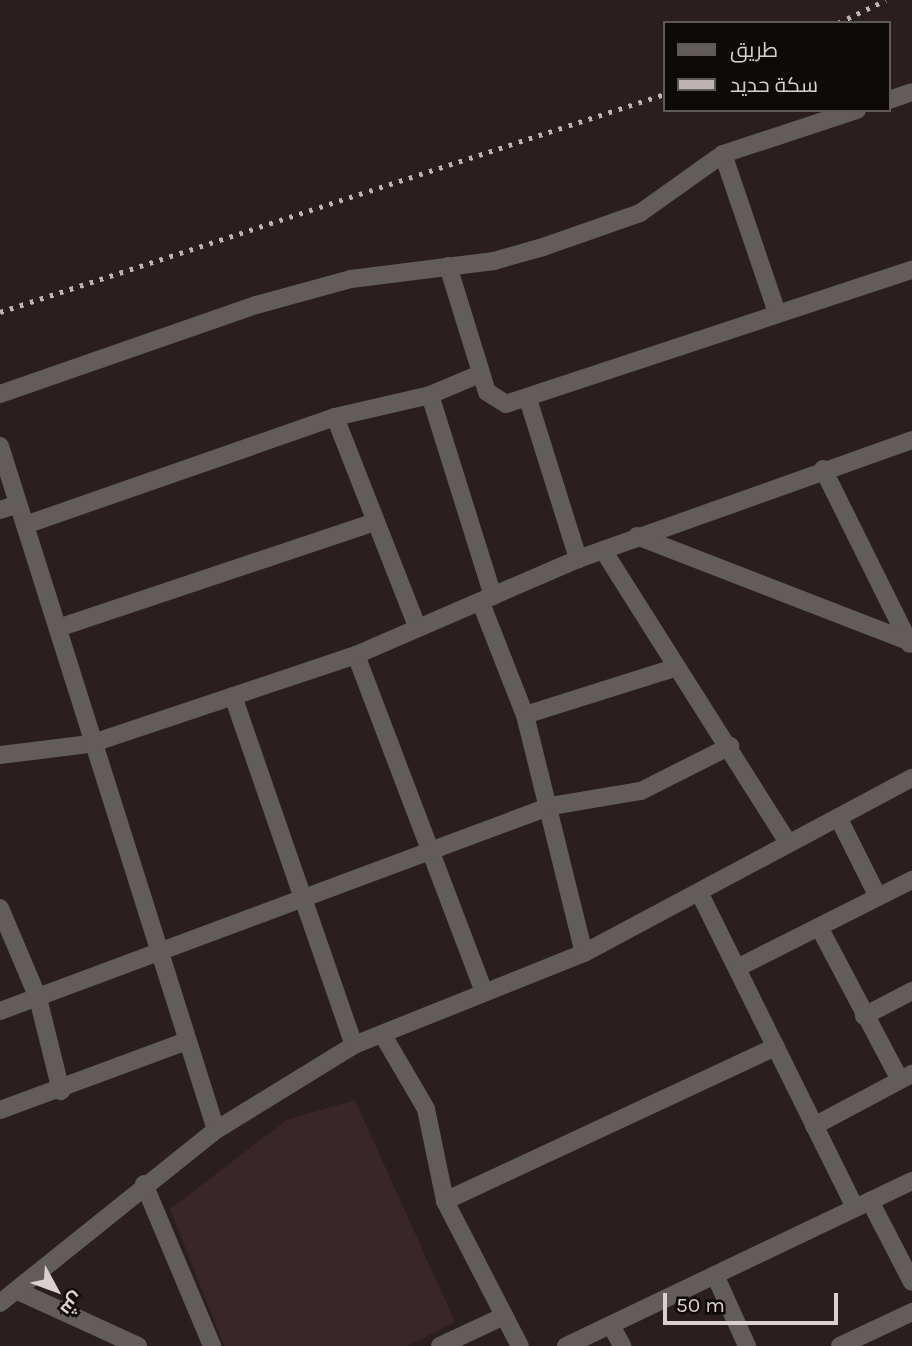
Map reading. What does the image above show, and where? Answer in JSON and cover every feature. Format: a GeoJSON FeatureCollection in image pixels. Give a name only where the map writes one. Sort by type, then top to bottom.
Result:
{"type":"FeatureCollection","features":[{"type":"Feature","properties":{"kind":"street"},"geometry":{"type":"LineString","coordinates":[[891,99],[912,92]]}},
{"type":"Feature","properties":{"kind":"street"},"geometry":{"type":"LineString","coordinates":[[0,394],[256,305],[397,269],[448,266],[543,247],[640,213],[723,154],[851,112]]}},
{"type":"Feature","properties":{"kind":"street"},"geometry":{"type":"LineString","coordinates":[[723,154],[776,310]]}},
{"type":"Feature","properties":{"kind":"street"},"geometry":{"type":"LineString","coordinates":[[448,266],[480,374],[498,403],[528,400],[776,310],[912,271]]}},
{"type":"Feature","properties":{"kind":"street"},"geometry":{"type":"LineString","coordinates":[[28,524],[335,417],[430,395],[480,374]]}},
{"type":"Feature","properties":{"kind":"street"},"geometry":{"type":"LineString","coordinates":[[430,395],[487,599],[551,806],[584,953]]}},
{"type":"Feature","properties":{"kind":"street"},"geometry":{"type":"LineString","coordinates":[[528,400],[578,559]]}},
{"type":"Feature","properties":{"kind":"street"},"geometry":{"type":"LineString","coordinates":[[335,417],[416,626]]}},
{"type":"Feature","properties":{"kind":"street"},"geometry":{"type":"LineString","coordinates":[[0,755],[90,744],[356,655],[416,626],[637,536],[912,440]]}},
{"type":"Feature","properties":{"kind":"street"},"geometry":{"type":"LineString","coordinates":[[0,446],[61,628],[90,744],[163,948],[187,1041],[216,1130]]}},
{"type":"Feature","properties":{"kind":"street"},"geometry":{"type":"LineString","coordinates":[[823,469],[910,644]]}},
{"type":"Feature","properties":{"kind":"street"},"geometry":{"type":"LineString","coordinates":[[0,510],[18,504]]}},
{"type":"Feature","properties":{"kind":"street"},"geometry":{"type":"LineString","coordinates":[[61,628],[375,522]]}},
{"type":"Feature","properties":{"kind":"street"},"geometry":{"type":"LineString","coordinates":[[637,536],[910,644]]}},
{"type":"Feature","properties":{"kind":"street"},"geometry":{"type":"LineString","coordinates":[[603,550],[674,668],[730,746],[788,843]]}},
{"type":"Feature","properties":{"kind":"street"},"geometry":{"type":"LineString","coordinates":[[356,655],[484,992]]}},
{"type":"Feature","properties":{"kind":"street"},"geometry":{"type":"LineString","coordinates":[[525,715],[674,668]]}},
{"type":"Feature","properties":{"kind":"street"},"geometry":{"type":"LineString","coordinates":[[233,696],[354,1045]]}},
{"type":"Feature","properties":{"kind":"street"},"geometry":{"type":"LineString","coordinates":[[0,1011],[163,948],[304,900],[430,849],[551,806],[641,792],[730,746]]}},
{"type":"Feature","properties":{"kind":"street"},"geometry":{"type":"LineString","coordinates":[[0,1303],[18,1291],[144,1184],[216,1130],[354,1045],[384,1037],[484,992],[584,953],[912,778]]}},
{"type":"Feature","properties":{"kind":"street"},"geometry":{"type":"LineString","coordinates":[[839,818],[878,897]]}},
{"type":"Feature","properties":{"kind":"street"},"geometry":{"type":"LineString","coordinates":[[739,967],[878,897],[910,887]]}},
{"type":"Feature","properties":{"kind":"street"},"geometry":{"type":"LineString","coordinates":[[699,891],[739,967],[814,1126],[912,1282]]}},
{"type":"Feature","properties":{"kind":"street"},"geometry":{"type":"LineString","coordinates":[[0,908],[38,998],[61,1091]]}},
{"type":"Feature","properties":{"kind":"street"},"geometry":{"type":"LineString","coordinates":[[814,1126],[906,1077],[864,1016],[819,927]]}},
{"type":"Feature","properties":{"kind":"street"},"geometry":{"type":"LineString","coordinates":[[864,1016],[912,991]]}},
{"type":"Feature","properties":{"kind":"street"},"geometry":{"type":"LineString","coordinates":[[384,1037],[426,1109],[445,1200],[520,1346]]}},
{"type":"Feature","properties":{"kind":"street"},"geometry":{"type":"LineString","coordinates":[[0,1111],[61,1091],[187,1041]]}},
{"type":"Feature","properties":{"kind":"street"},"geometry":{"type":"LineString","coordinates":[[445,1200],[776,1047]]}},
{"type":"Feature","properties":{"kind":"street"},"geometry":{"type":"LineString","coordinates":[[566,1346],[912,1181]]}},
{"type":"Feature","properties":{"kind":"street"},"geometry":{"type":"LineString","coordinates":[[144,1184],[212,1346]]}},
{"type":"Feature","properties":{"kind":"street"},"geometry":{"type":"LineString","coordinates":[[715,1275],[747,1346]]}},
{"type":"Feature","properties":{"kind":"street"},"geometry":{"type":"LineString","coordinates":[[18,1291],[138,1346]]}},
{"type":"Feature","properties":{"kind":"street"},"geometry":{"type":"LineString","coordinates":[[840,1346],[912,1312]]}},
{"type":"Feature","properties":{"kind":"street"},"geometry":{"type":"LineString","coordinates":[[440,1346],[504,1316]]}},
{"type":"Feature","properties":{"kind":"street"},"geometry":{"type":"LineString","coordinates":[[611,1325],[622,1346]]}},
{"type":"Feature","properties":{"kind":"shaded area"},"geometry":{"type":"Polygon","coordinates":[[[355,1100],[455,1322],[408,1346],[224,1346],[170,1209],[287,1120],[355,1100]]]}},
{"type":"Feature","properties":{"kind":"railway"},"geometry":{"type":"LineString","coordinates":[[842,21],[886,0]]}},
{"type":"Feature","properties":{"kind":"railway"},"geometry":{"type":"LineString","coordinates":[[0,312],[664,94]]}}]}
